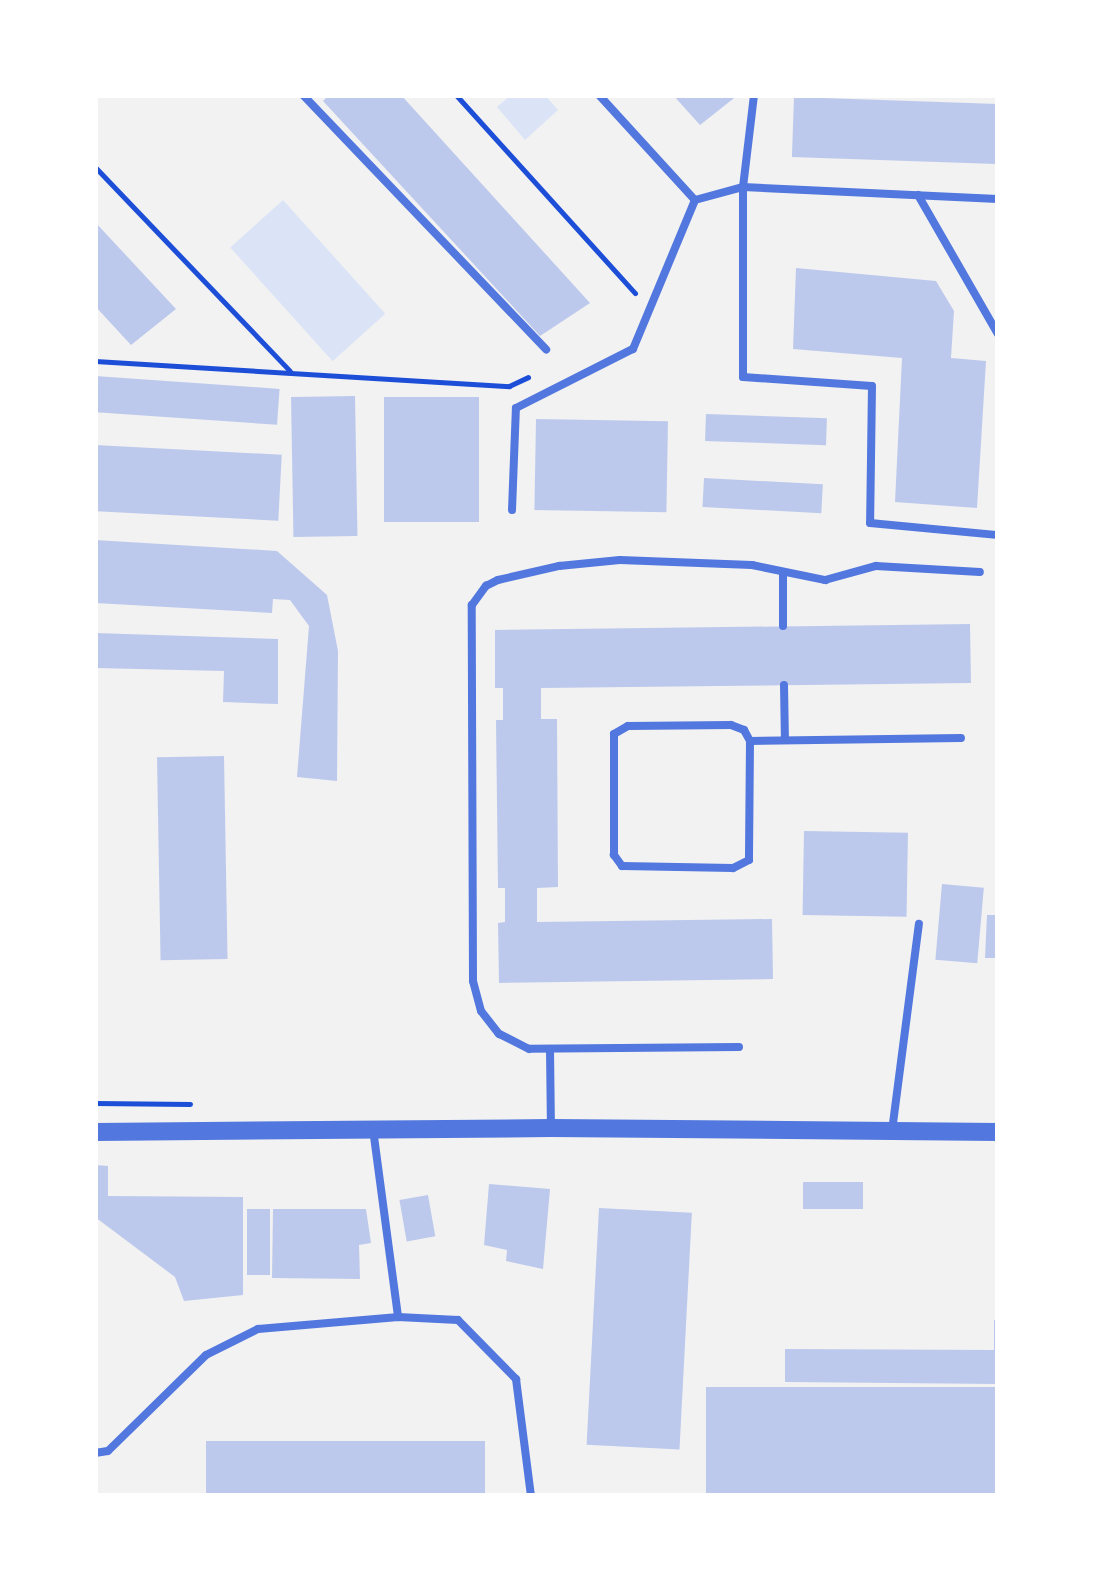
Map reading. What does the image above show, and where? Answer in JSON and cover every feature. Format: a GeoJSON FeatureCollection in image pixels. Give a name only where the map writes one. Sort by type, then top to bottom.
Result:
{"type":"FeatureCollection","features":[{"type":"Feature","properties":{"kind":"street"},"geometry":{"type":"LineString","coordinates":[[95,1132],[551,1128],[998,1132]]}},
{"type":"Feature","properties":{"kind":"lane"},"geometry":{"type":"LineString","coordinates":[[303,95],[546,349]]}},
{"type":"Feature","properties":{"kind":"lane"},"geometry":{"type":"LineString","coordinates":[[599,95],[694,200]]}},
{"type":"Feature","properties":{"kind":"lane"},"geometry":{"type":"LineString","coordinates":[[754,95],[743,187],[744,376],[872,386],[870,524],[998,536]]}},
{"type":"Feature","properties":{"kind":"lane"},"geometry":{"type":"LineString","coordinates":[[694,200],[743,187],[998,199]]}},
{"type":"Feature","properties":{"kind":"lane"},"geometry":{"type":"LineString","coordinates":[[918,195],[998,334]]}},
{"type":"Feature","properties":{"kind":"lane"},"geometry":{"type":"LineString","coordinates":[[512,510],[516,408],[633,348],[694,200]]}},
{"type":"Feature","properties":{"kind":"lane"},"geometry":{"type":"LineString","coordinates":[[739,1047],[529,1049],[499,1034],[476,998],[472,605],[486,586],[498,580],[588,562],[752,565],[825,580],[876,566],[980,572]]}},
{"type":"Feature","properties":{"kind":"lane"},"geometry":{"type":"LineString","coordinates":[[783,572],[784,626]]}},
{"type":"Feature","properties":{"kind":"lane"},"geometry":{"type":"LineString","coordinates":[[784,685],[785,740]]}},
{"type":"Feature","properties":{"kind":"lane"},"geometry":{"type":"LineString","coordinates":[[731,725],[744,730],[750,740],[752,854],[744,865],[630,869],[618,862],[612,742],[619,729],[731,725]]}},
{"type":"Feature","properties":{"kind":"lane"},"geometry":{"type":"LineString","coordinates":[[750,740],[961,738]]}},
{"type":"Feature","properties":{"kind":"lane"},"geometry":{"type":"LineString","coordinates":[[892,1132],[918,924]]}},
{"type":"Feature","properties":{"kind":"lane"},"geometry":{"type":"LineString","coordinates":[[550,1049],[551,1128]]}},
{"type":"Feature","properties":{"kind":"lane"},"geometry":{"type":"LineString","coordinates":[[373,1130],[398,1317]]}},
{"type":"Feature","properties":{"kind":"lane"},"geometry":{"type":"LineString","coordinates":[[95,1453],[108,1451],[206,1355],[258,1330],[398,1317],[458,1320],[516,1379],[532,1496]]}},
{"type":"Feature","properties":{"kind":"path"},"geometry":{"type":"LineString","coordinates":[[456,95],[639,298],[645,282]]}},
{"type":"Feature","properties":{"kind":"path"},"geometry":{"type":"LineString","coordinates":[[95,168],[292,374]]}},
{"type":"Feature","properties":{"kind":"path"},"geometry":{"type":"LineString","coordinates":[[95,362],[509,386],[543,370]]}},
{"type":"Feature","properties":{"kind":"shaded area"},"geometry":{"type":"Polygon","coordinates":[[[511,95],[545,95],[558,110],[525,140],[497,107],[511,95]]]}},
{"type":"Feature","properties":{"kind":"shaded area"},"geometry":{"type":"Polygon","coordinates":[[[283,200],[385,314],[333,361],[230,248],[283,200]]]}},
{"type":"Feature","properties":{"kind":"building"},"geometry":{"type":"Polygon","coordinates":[[[329,95],[401,95],[590,303],[540,336],[323,101],[329,95]]]}},
{"type":"Feature","properties":{"kind":"building"},"geometry":{"type":"Polygon","coordinates":[[[673,95],[738,95],[700,125],[673,95]]]}},
{"type":"Feature","properties":{"kind":"building"},"geometry":{"type":"Polygon","coordinates":[[[794,97],[998,104],[996,164],[792,157],[794,97]]]}},
{"type":"Feature","properties":{"kind":"building"},"geometry":{"type":"Polygon","coordinates":[[[95,222],[176,309],[131,345],[95,306],[95,222]]]}},
{"type":"Feature","properties":{"kind":"building"},"geometry":{"type":"Polygon","coordinates":[[[796,268],[936,281],[954,311],[951,358],[986,361],[977,508],[895,502],[902,358],[793,349],[796,268]]]}},
{"type":"Feature","properties":{"kind":"building"},"geometry":{"type":"Polygon","coordinates":[[[95,376],[280,389],[277,425],[95,412],[95,376]]]}},
{"type":"Feature","properties":{"kind":"building"},"geometry":{"type":"Polygon","coordinates":[[[355,396],[357,536],[293,537],[291,397],[355,396]]]}},
{"type":"Feature","properties":{"kind":"building"},"geometry":{"type":"Polygon","coordinates":[[[384,397],[479,397],[479,522],[384,522],[384,397]]]}},
{"type":"Feature","properties":{"kind":"building"},"geometry":{"type":"Polygon","coordinates":[[[706,414],[827,418],[826,445],[705,441],[706,414]]]}},
{"type":"Feature","properties":{"kind":"building"},"geometry":{"type":"Polygon","coordinates":[[[536,419],[668,421],[666,512],[534,510],[536,419]]]}},
{"type":"Feature","properties":{"kind":"building"},"geometry":{"type":"Polygon","coordinates":[[[95,445],[282,455],[278,521],[95,511],[95,445]]]}},
{"type":"Feature","properties":{"kind":"building"},"geometry":{"type":"Polygon","coordinates":[[[704,478],[823,484],[821,513],[702,507],[704,478]]]}},
{"type":"Feature","properties":{"kind":"building"},"geometry":{"type":"Polygon","coordinates":[[[95,540],[277,551],[327,595],[338,651],[337,781],[297,777],[309,626],[290,600],[273,599],[272,613],[95,603],[95,540]]]}},
{"type":"Feature","properties":{"kind":"building"},"geometry":{"type":"Polygon","coordinates":[[[970,624],[971,683],[541,688],[541,719],[557,719],[558,887],[537,888],[537,922],[772,919],[773,979],[499,983],[498,923],[505,922],[505,888],[498,888],[496,720],[503,720],[503,688],[495,688],[495,630],[970,624]]]}},
{"type":"Feature","properties":{"kind":"building"},"geometry":{"type":"Polygon","coordinates":[[[95,633],[278,639],[278,704],[223,702],[224,671],[95,668],[95,633]]]}},
{"type":"Feature","properties":{"kind":"building"},"geometry":{"type":"Polygon","coordinates":[[[224,756],[228,959],[161,960],[157,757],[224,756]]]}},
{"type":"Feature","properties":{"kind":"building"},"geometry":{"type":"Polygon","coordinates":[[[804,831],[908,833],[907,917],[803,915],[804,831]]]}},
{"type":"Feature","properties":{"kind":"building"},"geometry":{"type":"Polygon","coordinates":[[[942,884],[984,888],[977,963],[935,960],[942,884]]]}},
{"type":"Feature","properties":{"kind":"building"},"geometry":{"type":"Polygon","coordinates":[[[987,915],[998,915],[998,958],[985,958],[987,915]]]}},
{"type":"Feature","properties":{"kind":"building"},"geometry":{"type":"Polygon","coordinates":[[[95,1165],[108,1166],[108,1196],[243,1197],[243,1295],[184,1301],[175,1277],[95,1217],[95,1165]]]}},
{"type":"Feature","properties":{"kind":"building"},"geometry":{"type":"Polygon","coordinates":[[[803,1182],[863,1182],[863,1209],[803,1209],[803,1182]]]}},
{"type":"Feature","properties":{"kind":"building"},"geometry":{"type":"Polygon","coordinates":[[[489,1184],[550,1189],[543,1269],[506,1261],[507,1250],[484,1245],[489,1184]]]}},
{"type":"Feature","properties":{"kind":"building"},"geometry":{"type":"Polygon","coordinates":[[[428,1195],[435,1236],[407,1241],[399,1200],[428,1195]]]}},
{"type":"Feature","properties":{"kind":"building"},"geometry":{"type":"Polygon","coordinates":[[[599,1208],[692,1213],[679,1450],[587,1445],[599,1208]]]}},
{"type":"Feature","properties":{"kind":"building"},"geometry":{"type":"Polygon","coordinates":[[[247,1209],[270,1209],[270,1275],[247,1275],[247,1209]]]}},
{"type":"Feature","properties":{"kind":"building"},"geometry":{"type":"Polygon","coordinates":[[[273,1209],[366,1209],[371,1243],[359,1245],[360,1279],[272,1278],[273,1209]]]}},
{"type":"Feature","properties":{"kind":"building"},"geometry":{"type":"Polygon","coordinates":[[[994,1320],[998,1320],[998,1384],[785,1382],[785,1349],[994,1350],[994,1320]]]}},
{"type":"Feature","properties":{"kind":"building"},"geometry":{"type":"Polygon","coordinates":[[[706,1387],[998,1387],[998,1496],[706,1496],[706,1387]]]}},
{"type":"Feature","properties":{"kind":"building"},"geometry":{"type":"Polygon","coordinates":[[[206,1441],[485,1441],[485,1496],[206,1496],[206,1441]]]}}]}
